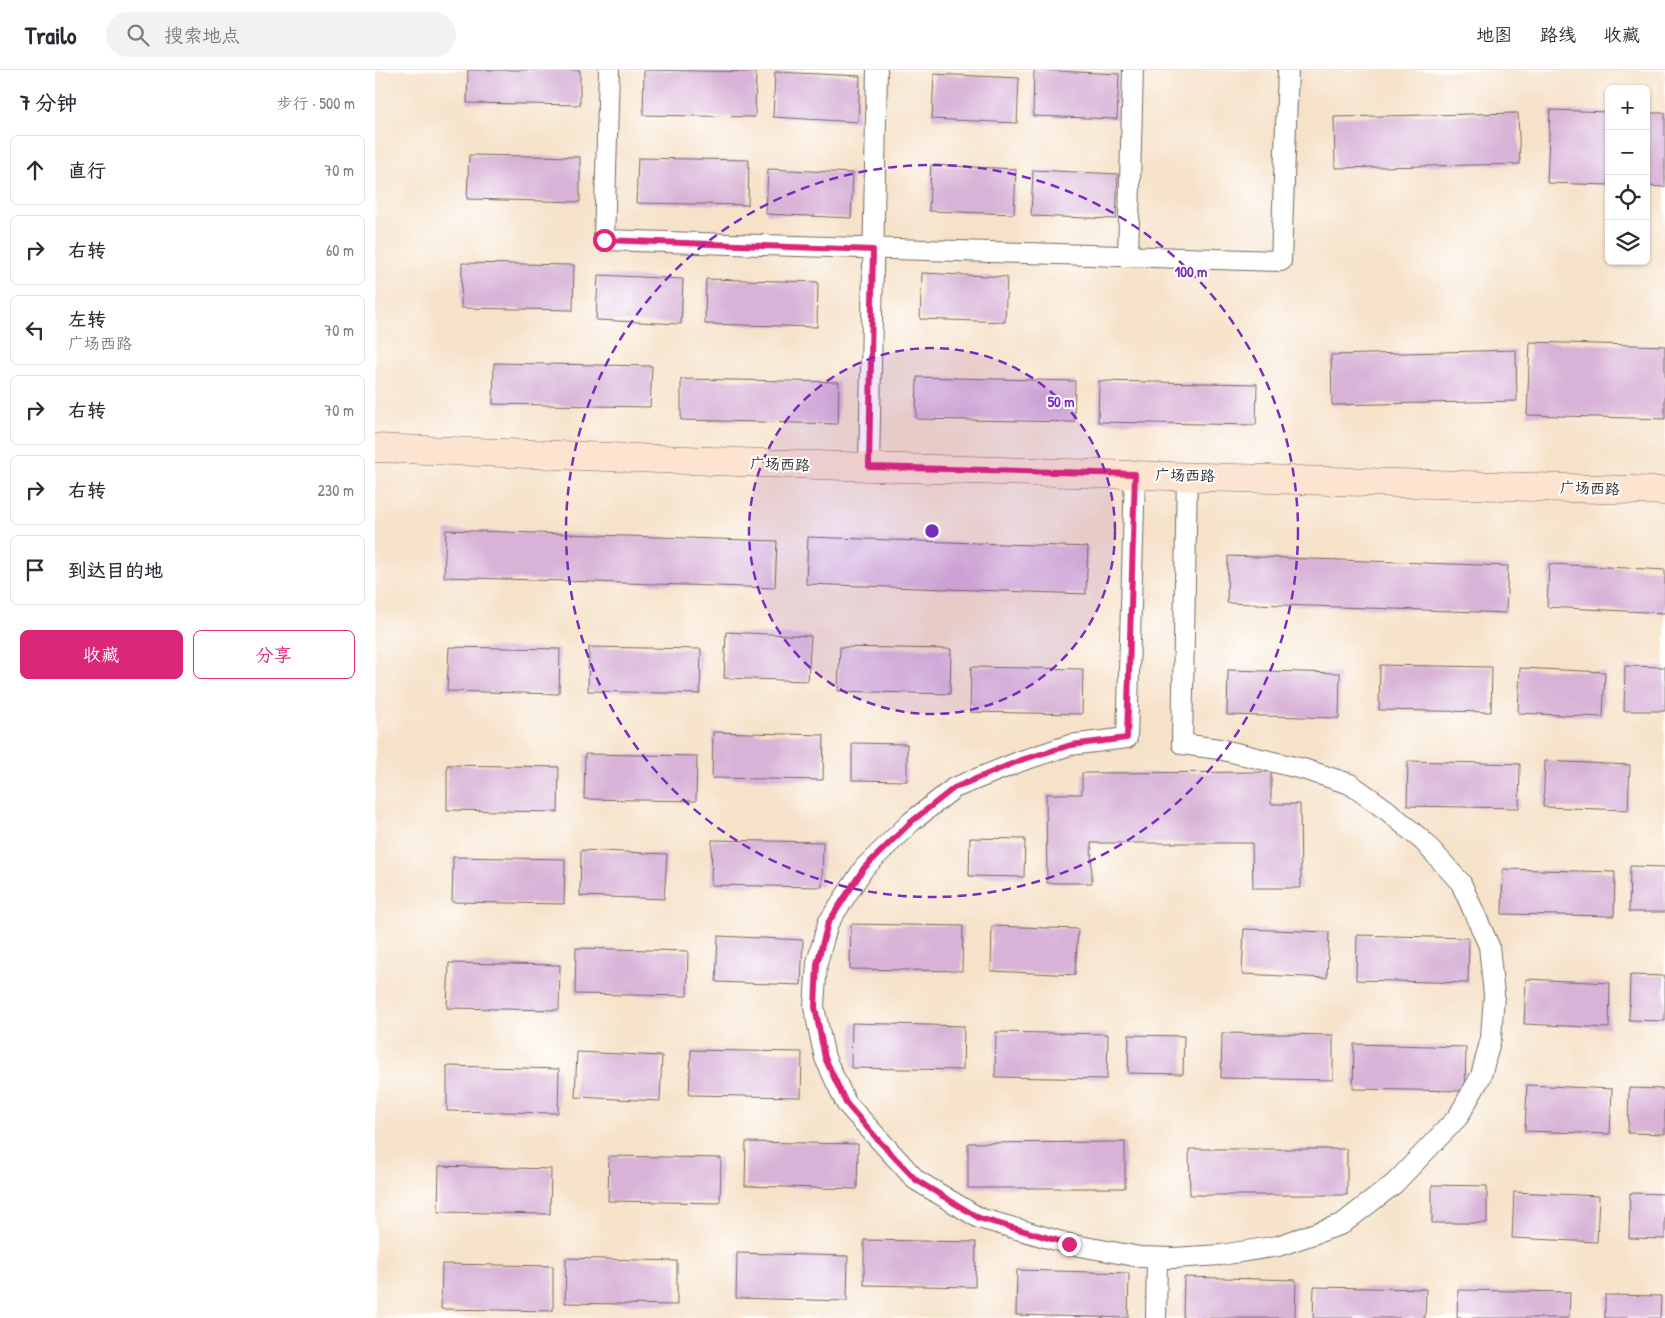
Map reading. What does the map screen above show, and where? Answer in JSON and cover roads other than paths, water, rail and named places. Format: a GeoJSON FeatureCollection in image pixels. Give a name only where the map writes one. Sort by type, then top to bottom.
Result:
{"type":"FeatureCollection","features":[{"type":"Feature","properties":{"kind":"main road","name":"广场西路"},"geometry":{"type":"LineString","coordinates":[[375,448],[869,467],[1187,475],[1665,491]]}},
{"type":"Feature","properties":{"kind":"street"},"geometry":{"type":"LineString","coordinates":[[609,70],[604,240],[873,250],[1281,261],[1288,70]]}},
{"type":"Feature","properties":{"kind":"street"},"geometry":{"type":"LineString","coordinates":[[869,467],[877,70]]}},
{"type":"Feature","properties":{"kind":"street"},"geometry":{"type":"LineString","coordinates":[[1128,256],[1133,70]]}},
{"type":"Feature","properties":{"kind":"street"},"geometry":{"type":"LineString","coordinates":[[1135,474],[1127,738],[1071,745],[1021,760],[954,788],[911,822],[864,868],[828,923],[817,964],[815,1007],[825,1058],[846,1103],[916,1180],[979,1218],[1069,1244],[1157,1258],[1221,1255],[1278,1246],[1342,1224],[1394,1184],[1458,1117],[1481,1076],[1491,1038],[1494,995],[1489,946],[1461,883],[1424,842],[1389,811],[1351,784],[1303,769],[1219,749],[1182,744],[1187,475]]}},
{"type":"Feature","properties":{"kind":"street"},"geometry":{"type":"LineString","coordinates":[[1156,1318],[1157,1258]]}}]}
